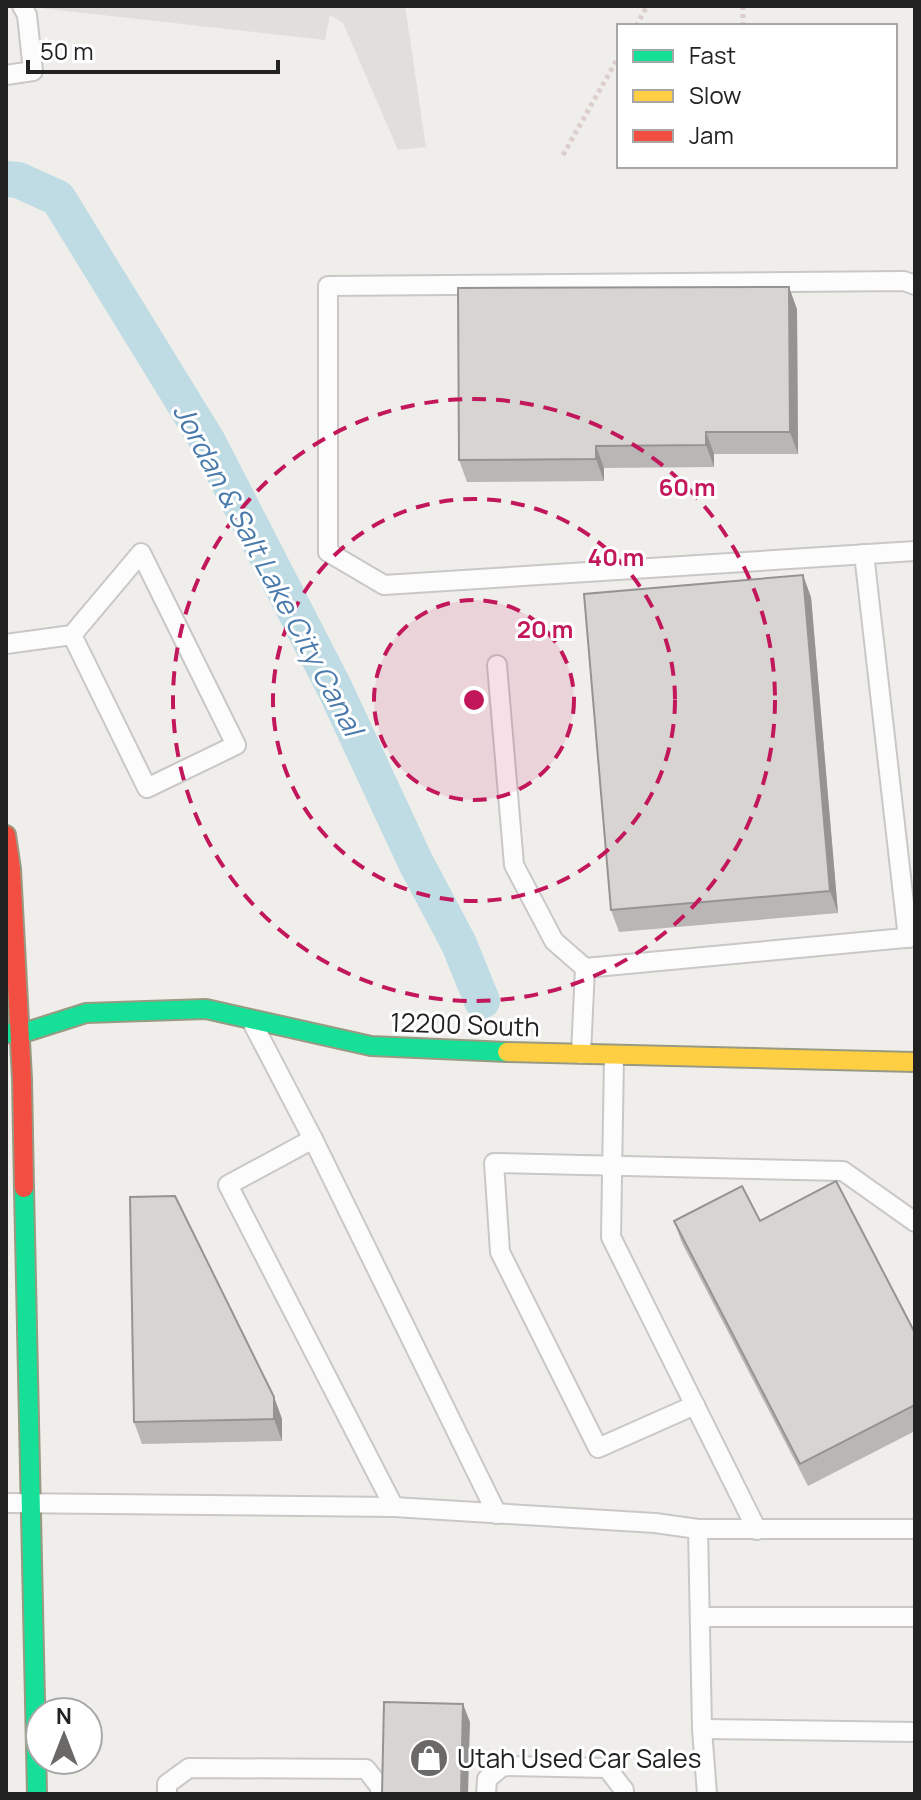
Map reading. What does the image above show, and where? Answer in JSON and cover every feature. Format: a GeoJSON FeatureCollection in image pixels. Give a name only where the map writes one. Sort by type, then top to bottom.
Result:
{"type":"FeatureCollection","features":[{"type":"Feature","properties":{"kind":"main road"},"geometry":{"type":"LineString","coordinates":[[6,835],[11,869],[13,1034],[37,1794]]}},
{"type":"Feature","properties":{"kind":"main road","name":"12200 South"},"geometry":{"type":"LineString","coordinates":[[13,1034],[86,1013],[206,1009],[371,1046],[614,1056],[915,1062]]}},
{"type":"Feature","properties":{"kind":"lane"},"geometry":{"type":"LineString","coordinates":[[6,75],[33,71],[27,15],[22,6]]}},
{"type":"Feature","properties":{"kind":"lane"},"geometry":{"type":"LineString","coordinates":[[915,285],[889,281],[328,286],[328,552],[384,585],[915,551]]}},
{"type":"Feature","properties":{"kind":"lane"},"geometry":{"type":"LineString","coordinates":[[6,644],[72,635],[141,553],[236,745],[147,788],[72,635]]}},
{"type":"Feature","properties":{"kind":"lane"},"geometry":{"type":"LineString","coordinates":[[497,665],[514,865],[554,941],[585,968],[912,938],[864,554]]}},
{"type":"Feature","properties":{"kind":"lane"},"geometry":{"type":"LineString","coordinates":[[581,1054],[585,968]]}},
{"type":"Feature","properties":{"kind":"lane"},"geometry":{"type":"LineString","coordinates":[[250,1018],[313,1139],[497,1514]]}},
{"type":"Feature","properties":{"kind":"lane"},"geometry":{"type":"LineString","coordinates":[[614,1056],[611,1237],[757,1530]]}},
{"type":"Feature","properties":{"kind":"lane"},"geometry":{"type":"LineString","coordinates":[[313,1139],[228,1185],[394,1507]]}},
{"type":"Feature","properties":{"kind":"lane"},"geometry":{"type":"LineString","coordinates":[[695,1405],[598,1448],[500,1252],[494,1163],[843,1171],[915,1222]]}},
{"type":"Feature","properties":{"kind":"lane"},"geometry":{"type":"LineString","coordinates":[[6,1503],[394,1507],[655,1523],[698,1529],[915,1529]]}},
{"type":"Feature","properties":{"kind":"lane"},"geometry":{"type":"LineString","coordinates":[[698,1529],[702,1729],[707,1794]]}},
{"type":"Feature","properties":{"kind":"lane"},"geometry":{"type":"LineString","coordinates":[[700,1617],[915,1617]]}},
{"type":"Feature","properties":{"kind":"lane"},"geometry":{"type":"LineString","coordinates":[[702,1729],[915,1732]]}},
{"type":"Feature","properties":{"kind":"lane"},"geometry":{"type":"LineString","coordinates":[[486,1794],[487,1779],[503,1766],[607,1768],[624,1794]]}},
{"type":"Feature","properties":{"kind":"lane"},"geometry":{"type":"LineString","coordinates":[[167,1794],[167,1784],[189,1768],[366,1769],[380,1787],[380,1794]]}},
{"type":"Feature","properties":{"kind":"path"},"geometry":{"type":"LineString","coordinates":[[637,24],[647,6]]}},
{"type":"Feature","properties":{"kind":"path"},"geometry":{"type":"LineString","coordinates":[[563,155],[617,60]]}},
{"type":"Feature","properties":{"kind":"shaded area"},"geometry":{"type":"Polygon","coordinates":[[[21,6],[405,6],[426,147],[398,150],[343,23],[330,15],[325,40],[21,6]]]}},
{"type":"Feature","properties":{"kind":"building"},"geometry":{"type":"Polygon","coordinates":[[[789,287],[790,432],[706,432],[706,445],[596,446],[596,459],[459,460],[458,288],[789,287]]]}},
{"type":"Feature","properties":{"kind":"building"},"geometry":{"type":"Polygon","coordinates":[[[803,575],[830,891],[611,910],[584,594],[803,575]]]}},
{"type":"Feature","properties":{"kind":"building"},"geometry":{"type":"Polygon","coordinates":[[[836,1181],[915,1333],[915,1405],[800,1464],[674,1221],[742,1186],[760,1221],[836,1181]]]}},
{"type":"Feature","properties":{"kind":"building"},"geometry":{"type":"Polygon","coordinates":[[[175,1196],[274,1397],[274,1419],[134,1422],[130,1197],[175,1196]]]}},
{"type":"Feature","properties":{"kind":"building","name":"Utah Used Car Sales"},"geometry":{"type":"Polygon","coordinates":[[[384,1702],[463,1704],[461,1794],[382,1794],[384,1702]]]}},
{"type":"Feature","properties":{"kind":"waterway","name":"Jordan & Salt Lake City Canal"},"geometry":{"type":"LineString","coordinates":[[6,179],[18,180],[58,198],[208,442],[335,689],[416,863],[459,944],[482,1001]]}},
{"type":"Feature","properties":{"kind":"traffic: fast"},"geometry":{"type":"LineString","coordinates":[[6,1033],[20,1034],[86,1013],[206,1009],[371,1046],[507,1052]]}},
{"type":"Feature","properties":{"kind":"traffic: fast"},"geometry":{"type":"LineString","coordinates":[[24,1188],[37,1794]]}},
{"type":"Feature","properties":{"kind":"traffic: slow"},"geometry":{"type":"LineString","coordinates":[[507,1052],[915,1062]]}},
{"type":"Feature","properties":{"kind":"traffic: jam"},"geometry":{"type":"LineString","coordinates":[[6,835],[11,869],[22,1079],[24,1188]]}},
{"type":"Feature","properties":{"kind":"place","name":"Utah Used Car Sales"},"geometry":{"type":"Point","coordinates":[429,1758]}}]}
